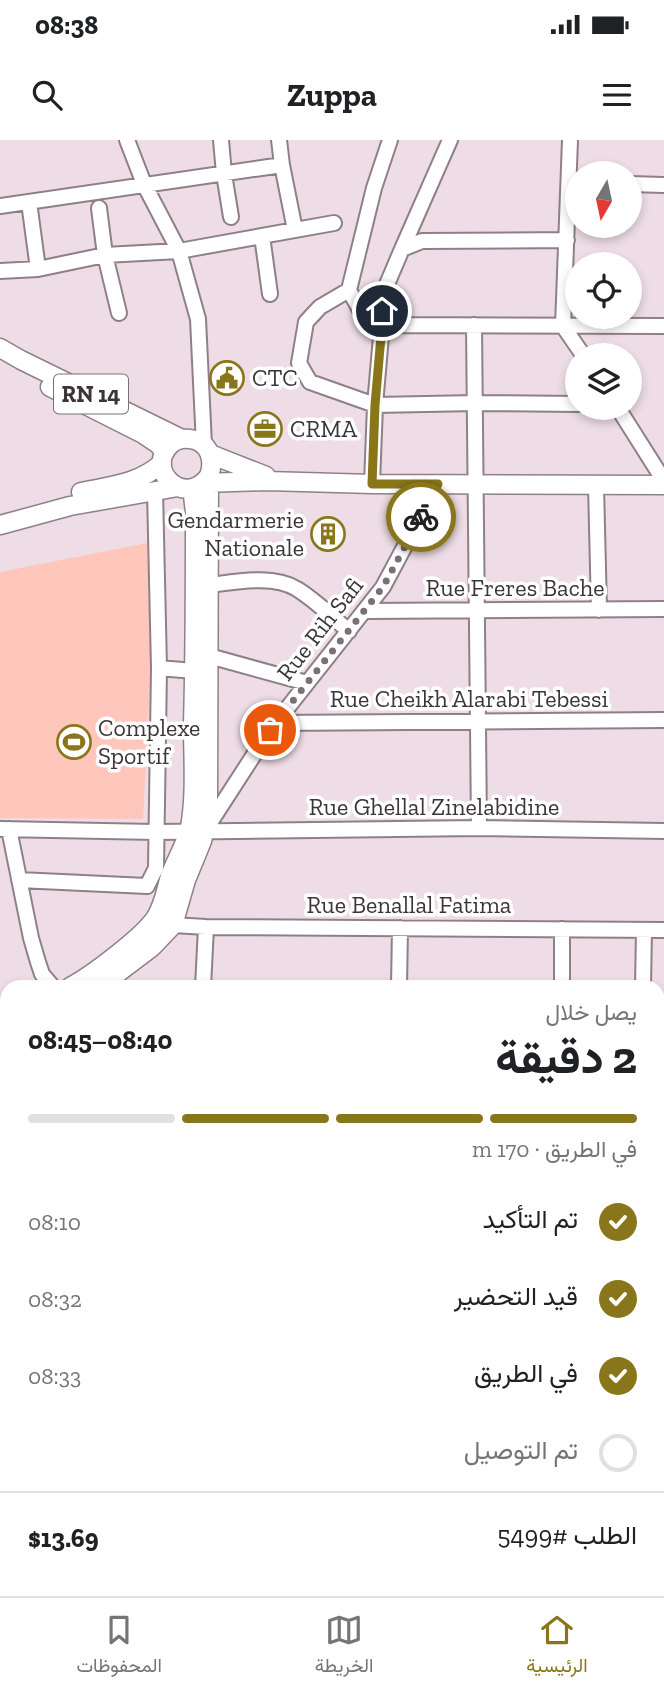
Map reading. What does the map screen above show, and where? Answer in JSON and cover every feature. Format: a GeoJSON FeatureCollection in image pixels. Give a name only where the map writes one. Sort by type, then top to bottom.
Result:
{"type":"FeatureCollection","features":[{"type":"Feature","properties":{"kind":"main road","name":"RN 14"},"geometry":{"type":"LineString","coordinates":[[0,348],[184,439]]}},
{"type":"Feature","properties":{"kind":"main road","name":"RN 14"},"geometry":{"type":"LineString","coordinates":[[0,361],[143,434],[158,444],[163,457]]}},
{"type":"Feature","properties":{"kind":"main road"},"geometry":{"type":"LineString","coordinates":[[0,515],[82,492],[132,482],[148,474],[175,442],[184,439],[197,441],[247,470],[286,481]]}},
{"type":"Feature","properties":{"kind":"main road"},"geometry":{"type":"LineString","coordinates":[[83,980],[136,939],[155,919],[173,870],[197,831],[192,803],[195,512],[199,483],[212,469],[207,449]]}},
{"type":"Feature","properties":{"kind":"main road"},"geometry":{"type":"LineString","coordinates":[[163,457],[166,478],[199,483]]}},
{"type":"Feature","properties":{"kind":"main road"},"geometry":{"type":"LineString","coordinates":[[108,980],[152,947],[173,925],[197,831],[208,803],[209,585],[199,483]]}},
{"type":"Feature","properties":{"kind":"main road"},"geometry":{"type":"LineString","coordinates":[[0,525],[70,506],[199,483],[664,483]]}},
{"type":"Feature","properties":{"kind":"street"},"geometry":{"type":"LineString","coordinates":[[127,140],[144,184],[179,251],[198,319],[207,449]]}},
{"type":"Feature","properties":{"kind":"street"},"geometry":{"type":"LineString","coordinates":[[221,140],[231,217]]}},
{"type":"Feature","properties":{"kind":"street"},"geometry":{"type":"LineString","coordinates":[[279,140],[295,230]]}},
{"type":"Feature","properties":{"kind":"street"},"geometry":{"type":"LineString","coordinates":[[390,140],[374,188],[349,290],[360,310],[382,325],[664,326]]}},
{"type":"Feature","properties":{"kind":"street"},"geometry":{"type":"LineString","coordinates":[[372,484],[382,296],[450,140]]}},
{"type":"Feature","properties":{"kind":"street"},"geometry":{"type":"LineString","coordinates":[[570,140],[571,161]]}},
{"type":"Feature","properties":{"kind":"street"},"geometry":{"type":"LineString","coordinates":[[0,206],[282,165]]}},
{"type":"Feature","properties":{"kind":"street"},"geometry":{"type":"LineString","coordinates":[[642,184],[664,184]]}},
{"type":"Feature","properties":{"kind":"street"},"geometry":{"type":"LineString","coordinates":[[29,202],[38,269]]}},
{"type":"Feature","properties":{"kind":"street"},"geometry":{"type":"LineString","coordinates":[[99,208],[105,256],[119,313]]}},
{"type":"Feature","properties":{"kind":"street"},"geometry":{"type":"LineString","coordinates":[[0,271],[38,269],[105,256],[179,251],[334,223]]}},
{"type":"Feature","properties":{"kind":"street"},"geometry":{"type":"LineString","coordinates":[[262,236],[270,294]]}},
{"type":"Feature","properties":{"kind":"street"},"geometry":{"type":"LineString","coordinates":[[402,249],[422,241],[566,240],[563,326],[575,343]]}},
{"type":"Feature","properties":{"kind":"street"},"geometry":{"type":"LineString","coordinates":[[349,290],[320,307],[306,322],[299,363],[310,382],[375,405],[565,404]]}},
{"type":"Feature","properties":{"kind":"street"},"geometry":{"type":"LineString","coordinates":[[474,326],[479,828]]}},
{"type":"Feature","properties":{"kind":"street"},"geometry":{"type":"LineString","coordinates":[[184,439],[195,425],[202,403]]}},
{"type":"Feature","properties":{"kind":"street"},"geometry":{"type":"LineString","coordinates":[[625,420],[664,483]]}},
{"type":"Feature","properties":{"kind":"street","name":"Rue Rih Safi"},"geometry":{"type":"LineString","coordinates":[[197,831],[275,723],[383,587],[438,484]]}},
{"type":"Feature","properties":{"kind":"street"},"geometry":{"type":"LineString","coordinates":[[596,485],[599,610]]}},
{"type":"Feature","properties":{"kind":"street"},"geometry":{"type":"LineString","coordinates":[[19,880],[147,886],[156,868],[159,668],[155,491]]}},
{"type":"Feature","properties":{"kind":"street"},"geometry":{"type":"LineString","coordinates":[[209,585],[257,580],[295,587],[348,631]]}},
{"type":"Feature","properties":{"kind":"street","name":"Rue Freres Bache"},"geometry":{"type":"LineString","coordinates":[[365,611],[664,610]]}},
{"type":"Feature","properties":{"kind":"street"},"geometry":{"type":"LineString","coordinates":[[209,656],[307,682]]}},
{"type":"Feature","properties":{"kind":"street"},"geometry":{"type":"LineString","coordinates":[[159,668],[194,671]]}},
{"type":"Feature","properties":{"kind":"street","name":"Rue Cheikh Alarabi Tebessi"},"geometry":{"type":"LineString","coordinates":[[275,723],[664,720]]}},
{"type":"Feature","properties":{"kind":"street","name":"Rue Ghellal Zinelabidine"},"geometry":{"type":"LineString","coordinates":[[4,829],[156,832],[479,828],[664,831]]}},
{"type":"Feature","properties":{"kind":"street"},"geometry":{"type":"LineString","coordinates":[[4,829],[39,968],[47,980]]}},
{"type":"Feature","properties":{"kind":"street","name":"Rue Benallal Fatima"},"geometry":{"type":"LineString","coordinates":[[155,919],[173,925],[206,927],[664,930]]}},
{"type":"Feature","properties":{"kind":"street"},"geometry":{"type":"LineString","coordinates":[[203,980],[206,927]]}},
{"type":"Feature","properties":{"kind":"street"},"geometry":{"type":"LineString","coordinates":[[399,980],[400,928]]}},
{"type":"Feature","properties":{"kind":"street"},"geometry":{"type":"LineString","coordinates":[[562,929],[562,980]]}},
{"type":"Feature","properties":{"kind":"street"},"geometry":{"type":"LineString","coordinates":[[643,980],[644,930]]}},
{"type":"Feature","properties":{"kind":"shaded area","name":"Complexe Sportif"},"geometry":{"type":"Polygon","coordinates":[[[147,543],[151,667],[143,819],[0,818],[0,572],[147,543]]]}},
{"type":"Feature","properties":{"kind":"way so far"},"geometry":{"type":"LineString","coordinates":[[270,730],[383,587],[421,517]]}},
{"type":"Feature","properties":{"kind":"place","name":"CTC"},"geometry":{"type":"Point","coordinates":[227,378]}},
{"type":"Feature","properties":{"kind":"place","name":"CRMA"},"geometry":{"type":"Point","coordinates":[265,429]}},
{"type":"Feature","properties":{"kind":"place","name":"Gendarmerie Nationale"},"geometry":{"type":"Point","coordinates":[328,534]}},
{"type":"Feature","properties":{"kind":"place","name":"Complexe Sportif"},"geometry":{"type":"Point","coordinates":[74,742]}},
{"type":"Feature","properties":{"kind":"route"},"geometry":{"type":"LineString","coordinates":[[382,311],[372,484],[438,484],[421,517]]}}]}
